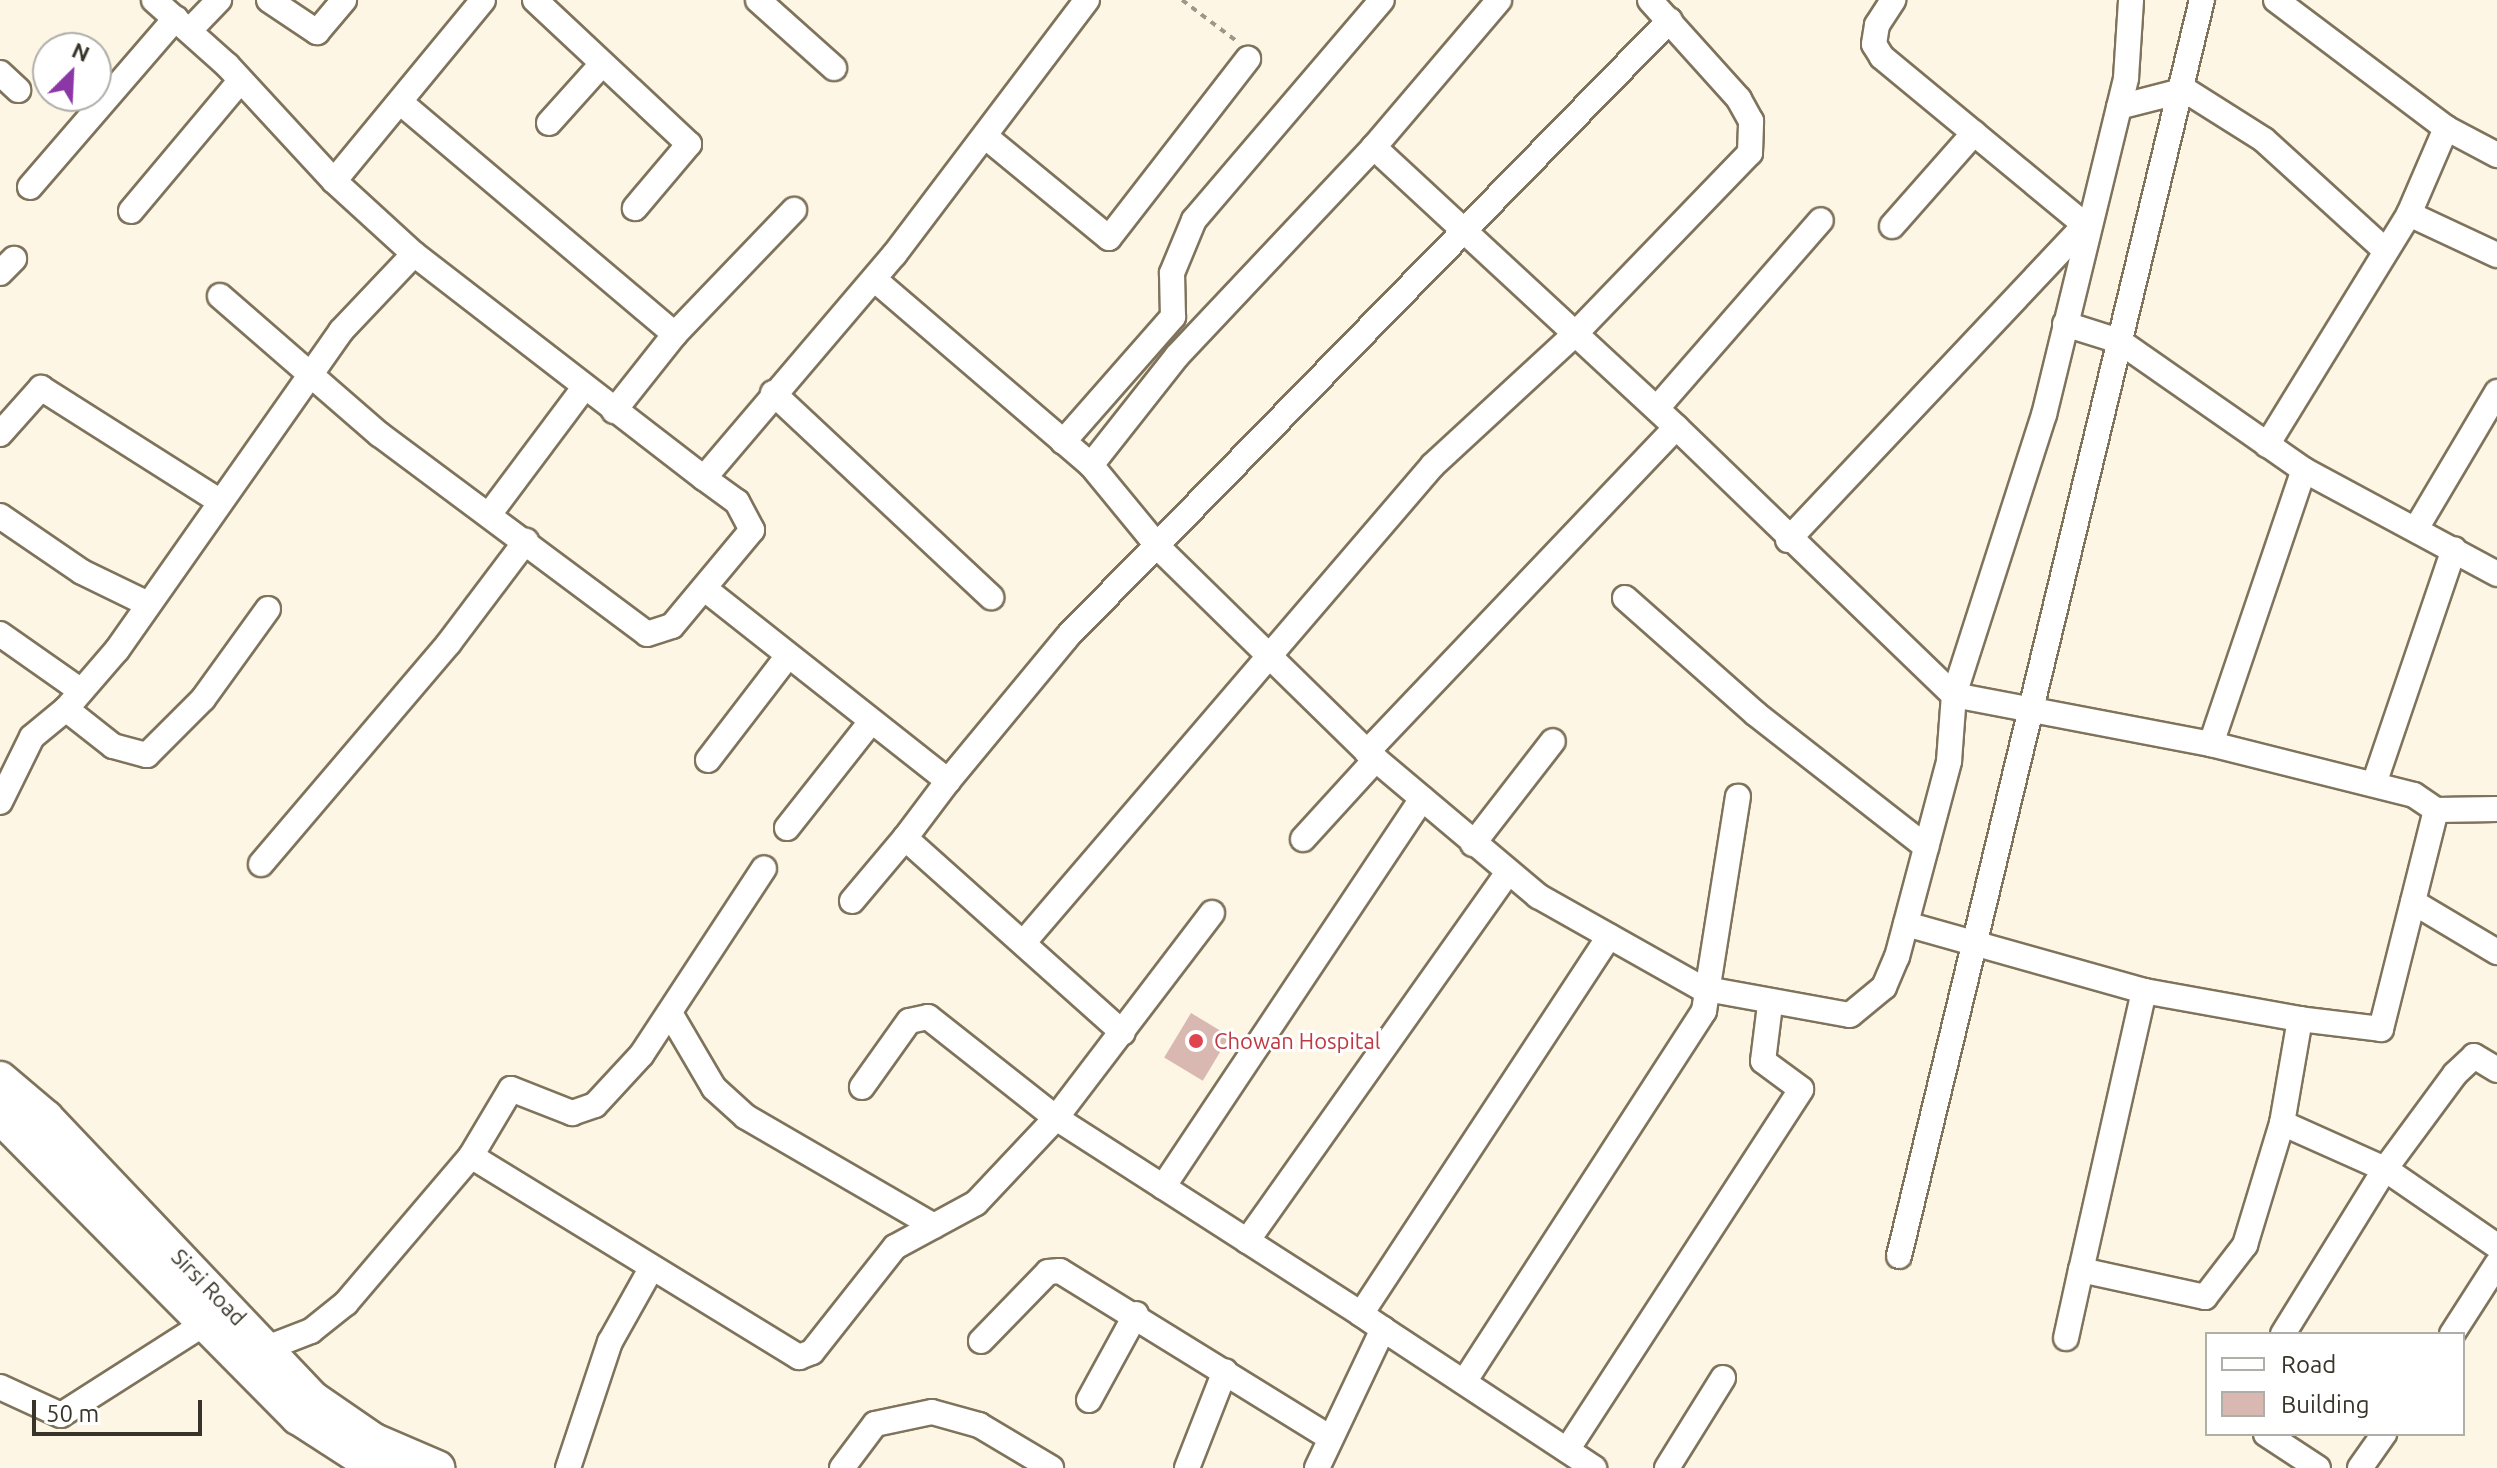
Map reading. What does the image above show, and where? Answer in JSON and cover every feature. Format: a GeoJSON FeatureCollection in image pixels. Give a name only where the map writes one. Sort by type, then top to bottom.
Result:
{"type":"FeatureCollection","features":[{"type":"Feature","properties":{"kind":"main road","name":"Sirsi Road"},"geometry":{"type":"LineString","coordinates":[[0,1079],[313,1399],[374,1441],[437,1468]]}},
{"type":"Feature","properties":{"kind":"main road","name":"Sirsi Road"},"geometry":{"type":"LineString","coordinates":[[0,1116],[298,1417],[377,1468]]}},
{"type":"Feature","properties":{"kind":"street"},"geometry":{"type":"LineString","coordinates":[[154,0],[183,24],[240,81],[334,181],[414,254],[583,389],[737,502],[752,530],[672,626],[647,634],[311,375],[220,296]]}},
{"type":"Feature","properties":{"kind":"street"},"geometry":{"type":"LineString","coordinates":[[30,187],[183,24],[219,0]]}},
{"type":"Feature","properties":{"kind":"street"},"geometry":{"type":"LineString","coordinates":[[269,0],[317,32],[344,0]]}},
{"type":"Feature","properties":{"kind":"street"},"geometry":{"type":"LineString","coordinates":[[334,181],[483,0]]}},
{"type":"Feature","properties":{"kind":"street"},"geometry":{"type":"LineString","coordinates":[[535,0],[689,144],[635,208]]}},
{"type":"Feature","properties":{"kind":"street"},"geometry":{"type":"LineString","coordinates":[[758,0],[834,68]]}},
{"type":"Feature","properties":{"kind":"street"},"geometry":{"type":"LineString","coordinates":[[704,478],[773,393],[874,279],[986,137],[1087,0]]}},
{"type":"Feature","properties":{"kind":"street"},"geometry":{"type":"LineString","coordinates":[[1063,442],[1173,317],[1172,273],[1194,220],[1382,0]]}},
{"type":"Feature","properties":{"kind":"street"},"geometry":{"type":"LineString","coordinates":[[1091,465],[1177,356],[1374,147],[1499,0]]}},
{"type":"Feature","properties":{"kind":"street"},"geometry":{"type":"LineString","coordinates":[[1024,942],[1433,465],[1575,334],[1750,153],[1751,121],[1739,99],[1650,0]]}},
{"type":"Feature","properties":{"kind":"street"},"geometry":{"type":"LineString","coordinates":[[1893,0],[1877,25],[1874,44],[1882,57],[2085,225]]}},
{"type":"Feature","properties":{"kind":"street"},"geometry":{"type":"LineString","coordinates":[[874,279],[1091,465],[1160,549],[1372,756],[1508,873],[1609,936],[1707,990],[1828,1015],[1868,1005],[1884,987],[1906,924],[1949,761],[1954,695],[2044,415],[2085,225],[2119,107],[2131,0]]}},
{"type":"Feature","properties":{"kind":"street"},"geometry":{"type":"LineString","coordinates":[[1899,1256],[1978,942],[2026,704],[2202,0]]}},
{"type":"Feature","properties":{"kind":"street"},"geometry":{"type":"LineString","coordinates":[[2276,0],[2446,128],[2497,155]]}},
{"type":"Feature","properties":{"kind":"street"},"geometry":{"type":"LineString","coordinates":[[852,901],[905,838],[1027,680],[1160,549],[1470,232],[1670,20]]}},
{"type":"Feature","properties":{"kind":"street"},"geometry":{"type":"LineString","coordinates":[[986,137],[1109,238],[1248,59]]}},
{"type":"Feature","properties":{"kind":"street"},"geometry":{"type":"LineString","coordinates":[[549,123],[601,65]]}},
{"type":"Feature","properties":{"kind":"street"},"geometry":{"type":"LineString","coordinates":[[0,73],[18,90]]}},
{"type":"Feature","properties":{"kind":"street"},"geometry":{"type":"LineString","coordinates":[[131,211],[240,81]]}},
{"type":"Feature","properties":{"kind":"street"},"geometry":{"type":"LineString","coordinates":[[2119,107],[2178,92],[2264,140],[2385,250]]}},
{"type":"Feature","properties":{"kind":"street"},"geometry":{"type":"LineString","coordinates":[[400,102],[675,334]]}},
{"type":"Feature","properties":{"kind":"street"},"geometry":{"type":"LineString","coordinates":[[2267,445],[2409,214],[2446,128]]}},
{"type":"Feature","properties":{"kind":"street"},"geometry":{"type":"LineString","coordinates":[[1892,226],[1974,133]]}},
{"type":"Feature","properties":{"kind":"street"},"geometry":{"type":"LineString","coordinates":[[1374,147],[1470,232],[1657,408],[1788,540],[1954,695],[2026,704],[2211,744],[2374,784],[2436,810],[2497,809]]}},
{"type":"Feature","properties":{"kind":"street"},"geometry":{"type":"LineString","coordinates":[[614,411],[675,334],[794,210]]}},
{"type":"Feature","properties":{"kind":"street"},"geometry":{"type":"LineString","coordinates":[[2409,214],[2497,255]]}},
{"type":"Feature","properties":{"kind":"street"},"geometry":{"type":"LineString","coordinates":[[1657,408],[1821,220]]}},
{"type":"Feature","properties":{"kind":"street"},"geometry":{"type":"LineString","coordinates":[[1788,540],[2085,225]]}},
{"type":"Feature","properties":{"kind":"street"},"geometry":{"type":"LineString","coordinates":[[0,802],[32,737],[74,700],[148,604],[311,375],[414,254]]}},
{"type":"Feature","properties":{"kind":"street"},"geometry":{"type":"LineString","coordinates":[[2065,324],[2119,341],[2304,470],[2417,527],[2497,574]]}},
{"type":"Feature","properties":{"kind":"street"},"geometry":{"type":"LineString","coordinates":[[0,434],[41,388],[219,501]]}},
{"type":"Feature","properties":{"kind":"street"},"geometry":{"type":"LineString","coordinates":[[491,512],[583,389]]}},
{"type":"Feature","properties":{"kind":"street"},"geometry":{"type":"LineString","coordinates":[[2417,527],[2497,392]]}},
{"type":"Feature","properties":{"kind":"street"},"geometry":{"type":"LineString","coordinates":[[773,393],[991,597]]}},
{"type":"Feature","properties":{"kind":"street"},"geometry":{"type":"LineString","coordinates":[[1303,839],[1372,756],[1676,427]]}},
{"type":"Feature","properties":{"kind":"street"},"geometry":{"type":"LineString","coordinates":[[2211,744],[2304,470]]}},
{"type":"Feature","properties":{"kind":"street"},"geometry":{"type":"LineString","coordinates":[[0,516],[82,572],[148,604]]}},
{"type":"Feature","properties":{"kind":"street"},"geometry":{"type":"LineString","coordinates":[[261,864],[449,643],[526,541]]}},
{"type":"Feature","properties":{"kind":"street"},"geometry":{"type":"LineString","coordinates":[[2374,784],[2454,549]]}},
{"type":"Feature","properties":{"kind":"street"},"geometry":{"type":"LineString","coordinates":[[705,589],[869,724],[948,781]]}},
{"type":"Feature","properties":{"kind":"street"},"geometry":{"type":"LineString","coordinates":[[1625,598],[1756,714],[1926,847]]}},
{"type":"Feature","properties":{"kind":"street"},"geometry":{"type":"LineString","coordinates":[[0,634],[74,700],[113,746],[147,755],[203,699],[268,609]]}},
{"type":"Feature","properties":{"kind":"street"},"geometry":{"type":"LineString","coordinates":[[708,760],[787,657]]}},
{"type":"Feature","properties":{"kind":"street"},"geometry":{"type":"LineString","coordinates":[[787,828],[869,724]]}},
{"type":"Feature","properties":{"kind":"street"},"geometry":{"type":"LineString","coordinates":[[1473,844],[1553,741]]}},
{"type":"Feature","properties":{"kind":"street"},"geometry":{"type":"LineString","coordinates":[[1464,1382],[1686,1043],[1707,990],[1738,797]]}},
{"type":"Feature","properties":{"kind":"street"},"geometry":{"type":"LineString","coordinates":[[1163,1187],[1422,799]]}},
{"type":"Feature","properties":{"kind":"street"},"geometry":{"type":"LineString","coordinates":[[1906,924],[2144,991],[2300,1019],[2381,1029],[2436,810]]}},
{"type":"Feature","properties":{"kind":"street"},"geometry":{"type":"LineString","coordinates":[[905,838],[1123,1033]]}},
{"type":"Feature","properties":{"kind":"street"},"geometry":{"type":"LineString","coordinates":[[235,1355],[269,1351],[346,1303],[471,1156],[511,1089],[572,1113],[588,1111],[670,1013],[764,868]]}},
{"type":"Feature","properties":{"kind":"street"},"geometry":{"type":"LineString","coordinates":[[1247,1241],[1508,873]]}},
{"type":"Feature","properties":{"kind":"street"},"geometry":{"type":"LineString","coordinates":[[2413,902],[2497,952]]}},
{"type":"Feature","properties":{"kind":"street"},"geometry":{"type":"LineString","coordinates":[[471,1156],[799,1357],[812,1352],[895,1247],[1001,1183],[1123,1033],[1212,913]]}},
{"type":"Feature","properties":{"kind":"street"},"geometry":{"type":"LineString","coordinates":[[1361,1314],[1609,936]]}},
{"type":"Feature","properties":{"kind":"street"},"geometry":{"type":"LineString","coordinates":[[2066,1338],[2144,991]]}},
{"type":"Feature","properties":{"kind":"street"},"geometry":{"type":"LineString","coordinates":[[1567,1450],[1801,1089],[1763,1061],[1770,1005]]}},
{"type":"Feature","properties":{"kind":"street"},"geometry":{"type":"LineString","coordinates":[[670,1013],[714,1088],[746,1117],[934,1226]]}},
{"type":"Feature","properties":{"kind":"street"},"geometry":{"type":"LineString","coordinates":[[862,1087],[918,1016],[1056,1118],[1594,1468]]}},
{"type":"Feature","properties":{"kind":"street"},"geometry":{"type":"LineString","coordinates":[[2081,1270],[2205,1297],[2245,1245],[2282,1123],[2300,1019]]}},
{"type":"Feature","properties":{"kind":"street"},"geometry":{"type":"LineString","coordinates":[[2284,1332],[2385,1169],[2474,1056],[2497,1070]]}},
{"type":"Feature","properties":{"kind":"street"},"geometry":{"type":"LineString","coordinates":[[2282,1123],[2385,1169],[2497,1246]]}},
{"type":"Feature","properties":{"kind":"street"},"geometry":{"type":"LineString","coordinates":[[2453,1332],[2497,1264]]}},
{"type":"Feature","properties":{"kind":"street"},"geometry":{"type":"LineString","coordinates":[[568,1468],[610,1342],[651,1269]]}},
{"type":"Feature","properties":{"kind":"street"},"geometry":{"type":"LineString","coordinates":[[981,1341],[1048,1272],[1072,1274],[1329,1437]]}},
{"type":"Feature","properties":{"kind":"street"},"geometry":{"type":"LineString","coordinates":[[1089,1400],[1136,1314]]}},
{"type":"Feature","properties":{"kind":"street"},"geometry":{"type":"LineString","coordinates":[[3,1394],[61,1415],[204,1324]]}},
{"type":"Feature","properties":{"kind":"street"},"geometry":{"type":"LineString","coordinates":[[1317,1468],[1329,1437],[1383,1329]]}},
{"type":"Feature","properties":{"kind":"street"},"geometry":{"type":"LineString","coordinates":[[1187,1468],[1225,1371]]}},
{"type":"Feature","properties":{"kind":"street"},"geometry":{"type":"LineString","coordinates":[[1667,1468],[1723,1378]]}},
{"type":"Feature","properties":{"kind":"street"},"geometry":{"type":"LineString","coordinates":[[842,1468],[875,1424],[932,1412],[979,1425],[1051,1468]]}},
{"type":"Feature","properties":{"kind":"street"},"geometry":{"type":"LineString","coordinates":[[2269,1436],[2318,1468]]}},
{"type":"Feature","properties":{"kind":"street"},"geometry":{"type":"LineString","coordinates":[[2360,1468],[2383,1436]]}},
{"type":"Feature","properties":{"kind":"path"},"geometry":{"type":"LineString","coordinates":[[1182,0],[1243,45],[1248,59]]}},
{"type":"Feature","properties":{"kind":"building"},"geometry":{"type":"Polygon","coordinates":[[[1191,1013],[1230,1036],[1203,1081],[1164,1058],[1191,1013]]]}},
{"type":"Feature","properties":{"kind":"place","name":"Chowan Hospital"},"geometry":{"type":"Point","coordinates":[1196,1041]}}]}
